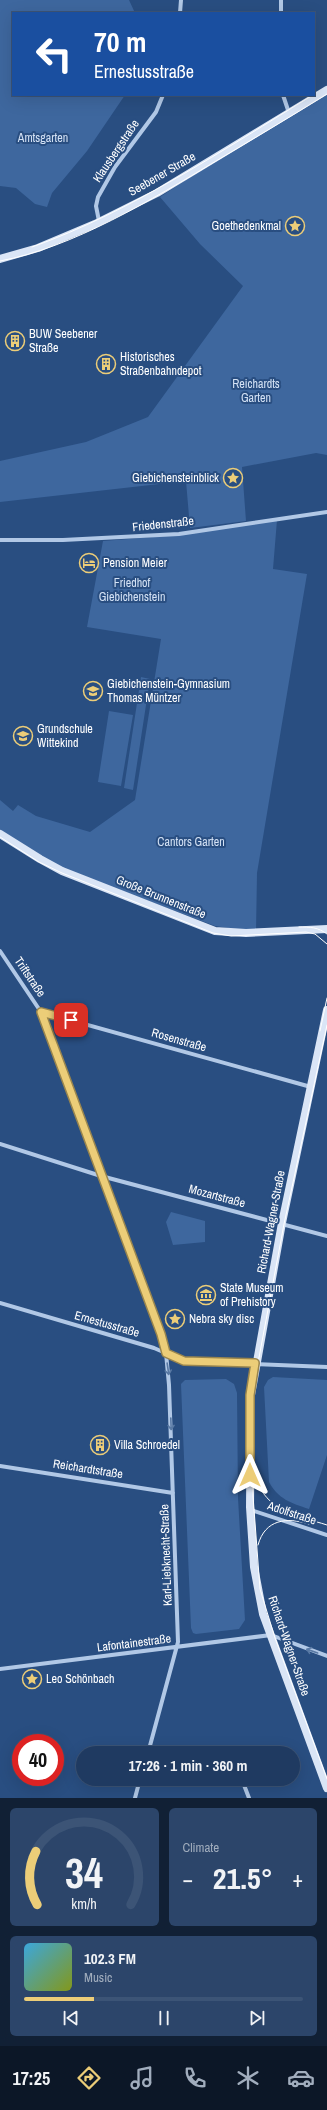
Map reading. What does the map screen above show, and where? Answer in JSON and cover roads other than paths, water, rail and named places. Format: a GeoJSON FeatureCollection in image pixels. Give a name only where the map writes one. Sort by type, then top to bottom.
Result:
{"type":"FeatureCollection","features":[{"type":"Feature","properties":{"kind":"street"},"geometry":{"type":"LineString","coordinates":[[180,12],[181,0]]}},
{"type":"Feature","properties":{"kind":"street"},"geometry":{"type":"LineString","coordinates":[[281,0],[281,12]]}},
{"type":"Feature","properties":{"kind":"street","name":"Seebener Straße"},"geometry":{"type":"LineString","coordinates":[[0,258],[38,248],[157,193],[327,90]]}},
{"type":"Feature","properties":{"kind":"street","name":"Klausbergstraße"},"geometry":{"type":"LineString","coordinates":[[99,221],[96,206],[98,197],[115,167],[156,112],[163,96]]}},
{"type":"Feature","properties":{"kind":"street"},"geometry":{"type":"LineString","coordinates":[[282,96],[289,113]]}},
{"type":"Feature","properties":{"kind":"street","name":"Friedenstraße"},"geometry":{"type":"LineString","coordinates":[[0,540],[63,540],[179,534],[327,512]]}},
{"type":"Feature","properties":{"kind":"street","name":"Große Brunnenstraße"},"geometry":{"type":"LineString","coordinates":[[0,834],[62,871],[215,931],[246,933],[327,929]]}},
{"type":"Feature","properties":{"kind":"street","name":"Triftstraße"},"geometry":{"type":"LineString","coordinates":[[0,951],[41,1012],[161,1334],[166,1353]]}},
{"type":"Feature","properties":{"kind":"street","name":"Richard-Wagner-Straße"},"geometry":{"type":"LineString","coordinates":[[327,1010],[282,1223],[250,1395],[251,1510],[255,1579],[263,1614],[327,1788]]}},
{"type":"Feature","properties":{"kind":"street","name":"Rosenstraße"},"geometry":{"type":"LineString","coordinates":[[41,1012],[311,1087]]}},
{"type":"Feature","properties":{"kind":"street","name":"Mozartstraße"},"geometry":{"type":"LineString","coordinates":[[0,1144],[101,1176],[327,1236]]}},
{"type":"Feature","properties":{"kind":"street","name":"Ernestusstraße"},"geometry":{"type":"LineString","coordinates":[[0,1303],[154,1348],[184,1361],[327,1367]]}},
{"type":"Feature","properties":{"kind":"street","name":"Karl-Liebknecht-Straße"},"geometry":{"type":"LineString","coordinates":[[150,1746],[177,1648],[178,1635],[174,1493],[169,1377],[166,1353]]}},
{"type":"Feature","properties":{"kind":"street","name":"Reichardtstraße"},"geometry":{"type":"LineString","coordinates":[[0,1466],[174,1493]]}},
{"type":"Feature","properties":{"kind":"street","name":"Adolfstraße"},"geometry":{"type":"LineString","coordinates":[[251,1510],[327,1535]]}},
{"type":"Feature","properties":{"kind":"street"},"geometry":{"type":"LineString","coordinates":[[271,1635],[327,1656]]}},
{"type":"Feature","properties":{"kind":"street","name":"Lafontainestraße"},"geometry":{"type":"LineString","coordinates":[[0,1670],[271,1635]]}},
{"type":"Feature","properties":{"kind":"street"},"geometry":{"type":"LineString","coordinates":[[135,1798],[138,1786]]}},
{"type":"Feature","properties":{"kind":"street"},"geometry":{"type":"LineString","coordinates":[[244,1786],[249,1798]]}},
{"type":"Feature","properties":{"kind":"tram line"},"geometry":{"type":"LineString","coordinates":[[0,261],[27,255],[83,234],[139,206],[327,94]]}},
{"type":"Feature","properties":{"kind":"tram line"},"geometry":{"type":"LineString","coordinates":[[32,247],[69,233],[141,198],[211,158],[311,96]]}},
{"type":"Feature","properties":{"kind":"tram line"},"geometry":{"type":"LineString","coordinates":[[0,837],[39,862],[62,873],[213,933],[231,936],[306,932],[315,934],[327,944]]}},
{"type":"Feature","properties":{"kind":"tram line"},"geometry":{"type":"LineString","coordinates":[[299,927],[314,928],[327,934]]}},
{"type":"Feature","properties":{"kind":"tram line"},"geometry":{"type":"LineString","coordinates":[[320,1031],[327,998]]}},
{"type":"Feature","properties":{"kind":"tram line"},"geometry":{"type":"LineString","coordinates":[[327,1025],[284,1224],[255,1379],[252,1427],[253,1496],[260,1589],[275,1638],[327,1779]]}},
{"type":"Feature","properties":{"kind":"tram line"},"geometry":{"type":"LineString","coordinates":[[255,1477],[260,1489],[275,1505],[294,1515],[327,1525]]}},
{"type":"Feature","properties":{"kind":"tram line"},"geometry":{"type":"LineString","coordinates":[[258,1545],[261,1536],[266,1530],[271,1525],[278,1522],[293,1521],[309,1524]]}},
{"type":"Feature","properties":{"kind":"place","name":"Goethedenkmal"},"geometry":{"type":"Point","coordinates":[295,226]}},
{"type":"Feature","properties":{"kind":"place","name":"BUW Seebener Straße"},"geometry":{"type":"Point","coordinates":[15,341]}},
{"type":"Feature","properties":{"kind":"place","name":"Historisches Straßenbahndepot"},"geometry":{"type":"Point","coordinates":[106,364]}},
{"type":"Feature","properties":{"kind":"place","name":"Giebichensteinblick"},"geometry":{"type":"Point","coordinates":[233,478]}},
{"type":"Feature","properties":{"kind":"place","name":"Pension Meier"},"geometry":{"type":"Point","coordinates":[89,563]}},
{"type":"Feature","properties":{"kind":"place","name":"Giebichenstein-Gymnasium Thomas Müntzer"},"geometry":{"type":"Point","coordinates":[93,691]}},
{"type":"Feature","properties":{"kind":"place","name":"Grundschule Wittekind"},"geometry":{"type":"Point","coordinates":[23,736]}},
{"type":"Feature","properties":{"kind":"place","name":"State Museum of Prehistory"},"geometry":{"type":"Point","coordinates":[206,1295]}},
{"type":"Feature","properties":{"kind":"place","name":"Nebra sky disc"},"geometry":{"type":"Point","coordinates":[175,1319]}},
{"type":"Feature","properties":{"kind":"place","name":"Villa Schroedel"},"geometry":{"type":"Point","coordinates":[100,1445]}},
{"type":"Feature","properties":{"kind":"place","name":"Leo Schönbach"},"geometry":{"type":"Point","coordinates":[32,1679]}},
{"type":"Feature","properties":{"kind":"park label","name":"Amtsgarten"},"geometry":{"type":"Point","coordinates":[43,138]}},
{"type":"Feature","properties":{"kind":"park label","name":"Reichardts Garten"},"geometry":{"type":"Point","coordinates":[256,391]}},
{"type":"Feature","properties":{"kind":"park label","name":"Friedhof Giebichenstein"},"geometry":{"type":"Point","coordinates":[132,590]}},
{"type":"Feature","properties":{"kind":"park label","name":"Cantors Garten"},"geometry":{"type":"Point","coordinates":[191,842]}}]}
